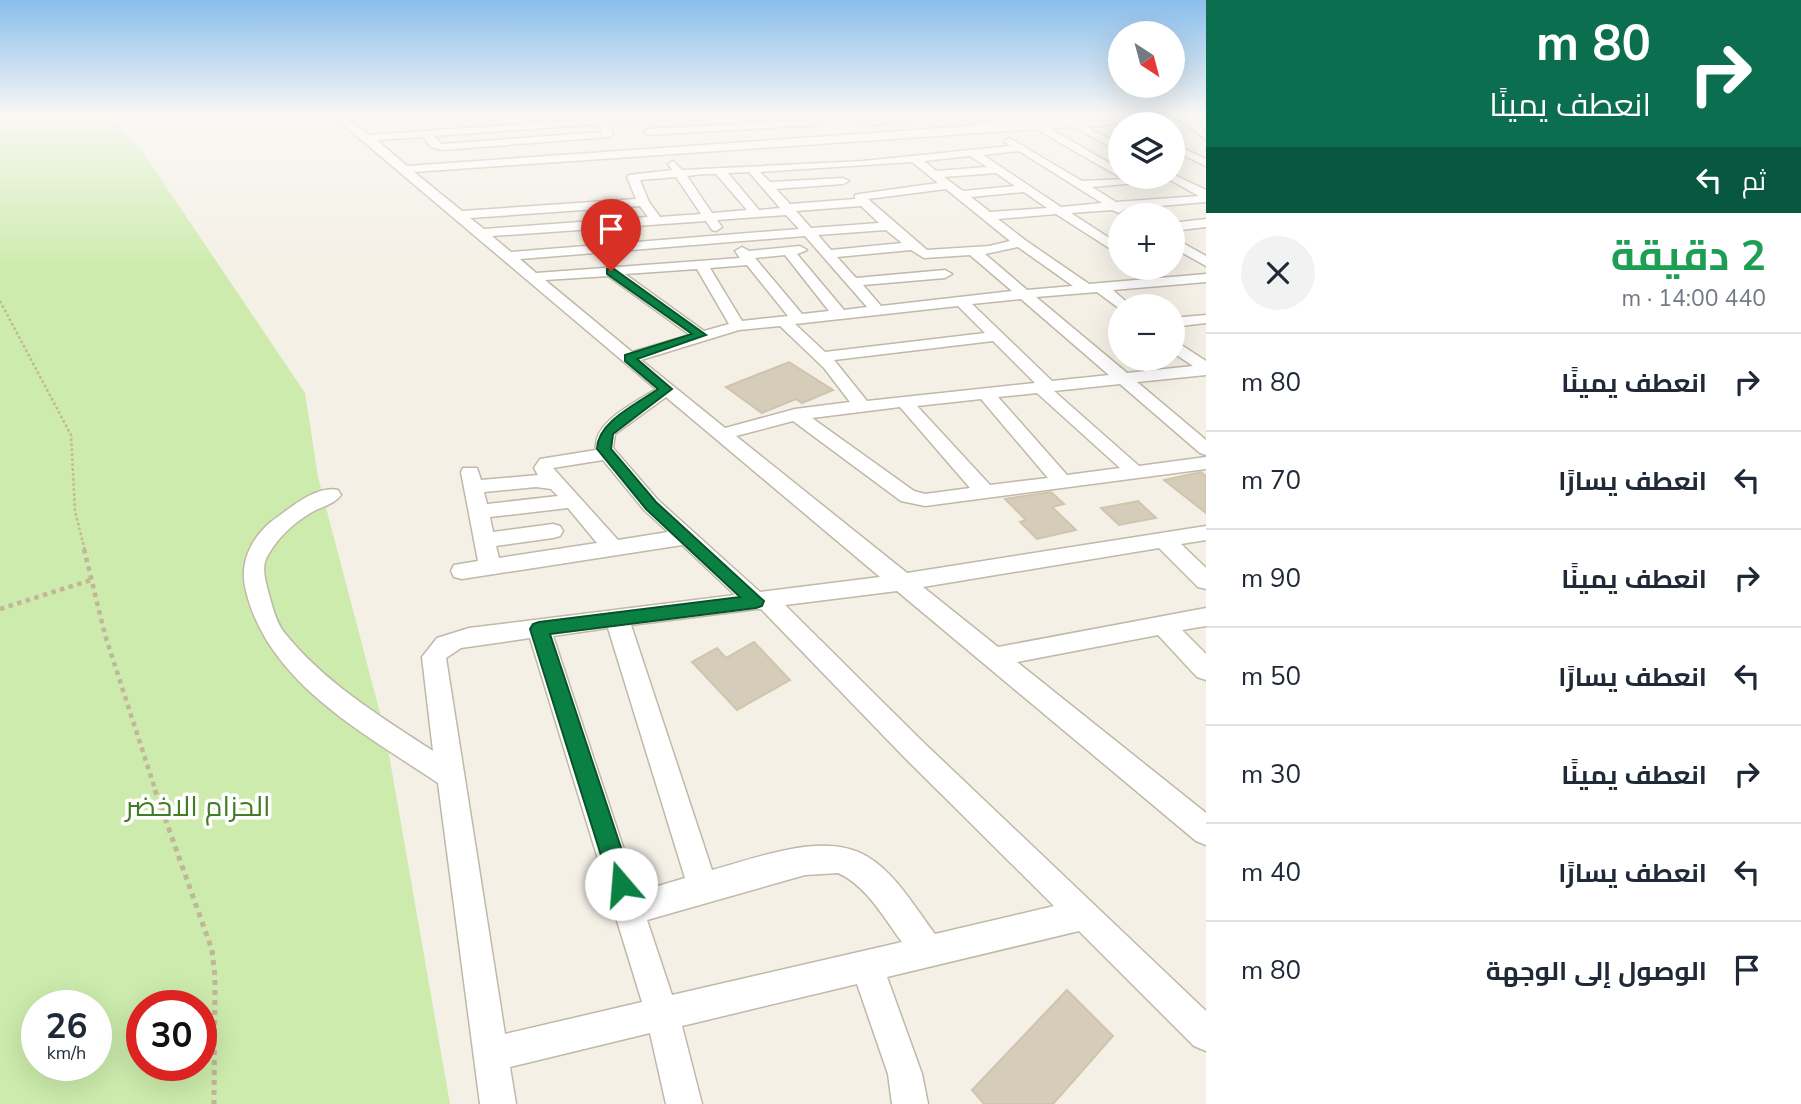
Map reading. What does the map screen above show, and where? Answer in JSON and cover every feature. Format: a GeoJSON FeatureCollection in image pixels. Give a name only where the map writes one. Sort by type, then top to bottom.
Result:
{"type":"FeatureCollection","features":[{"type":"Feature","properties":{"kind":"street"},"geometry":{"type":"LineString","coordinates":[[404,169],[423,168]]}},
{"type":"Feature","properties":{"kind":"street"},"geometry":{"type":"LineString","coordinates":[[676,168],[709,216],[748,258],[791,321],[862,405]]}},
{"type":"Feature","properties":{"kind":"street"},"geometry":{"type":"LineString","coordinates":[[657,220],[643,202],[633,177],[779,168]]}},
{"type":"Feature","properties":{"kind":"street"},"geometry":{"type":"LineString","coordinates":[[828,168],[888,226],[945,274],[997,336],[1045,387],[1136,472]]}},
{"type":"Feature","properties":{"kind":"street"},"geometry":{"type":"LineString","coordinates":[[868,168],[889,183]]}},
{"type":"Feature","properties":{"kind":"street"},"geometry":{"type":"LineString","coordinates":[[925,168],[1020,243],[1108,297]]}},
{"type":"Feature","properties":{"kind":"street"},"geometry":{"type":"LineString","coordinates":[[993,168],[1108,243]]}},
{"type":"Feature","properties":{"kind":"street"},"geometry":{"type":"LineString","coordinates":[[1052,168],[1109,203]]}},
{"type":"Feature","properties":{"kind":"street"},"geometry":{"type":"LineString","coordinates":[[404,169],[666,389],[1206,831]]}},
{"type":"Feature","properties":{"kind":"street"},"geometry":{"type":"LineString","coordinates":[[752,169],[878,311]]}},
{"type":"Feature","properties":{"kind":"street"},"geometry":{"type":"LineString","coordinates":[[719,170],[756,214]]}},
{"type":"Feature","properties":{"kind":"street"},"geometry":{"type":"LineString","coordinates":[[934,174],[996,170]]}},
{"type":"Feature","properties":{"kind":"street"},"geometry":{"type":"LineString","coordinates":[[768,186],[843,181]]}},
{"type":"Feature","properties":{"kind":"street"},"geometry":{"type":"LineString","coordinates":[[960,195],[1083,187],[1108,181]]}},
{"type":"Feature","properties":{"kind":"street"},"geometry":{"type":"LineString","coordinates":[[480,233],[756,214],[861,199],[889,183],[948,185]]}},
{"type":"Feature","properties":{"kind":"street"},"geometry":{"type":"LineString","coordinates":[[1185,185],[1206,197]]}},
{"type":"Feature","properties":{"kind":"street"},"geometry":{"type":"LineString","coordinates":[[1151,203],[1206,197]]}},
{"type":"Feature","properties":{"kind":"street"},"geometry":{"type":"LineString","coordinates":[[459,215],[643,202]]}},
{"type":"Feature","properties":{"kind":"street"},"geometry":{"type":"LineString","coordinates":[[986,216],[1108,208]]}},
{"type":"Feature","properties":{"kind":"street"},"geometry":{"type":"LineString","coordinates":[[1185,225],[1206,223]]}},
{"type":"Feature","properties":{"kind":"street"},"geometry":{"type":"LineString","coordinates":[[508,256],[888,226]]}},
{"type":"Feature","properties":{"kind":"street"},"geometry":{"type":"LineString","coordinates":[[663,243],[677,266]]}},
{"type":"Feature","properties":{"kind":"street"},"geometry":{"type":"LineString","coordinates":[[533,277],[701,265],[788,251],[973,251],[1020,243]]}},
{"type":"Feature","properties":{"kind":"street"},"geometry":{"type":"LineString","coordinates":[[1185,249],[1206,262]]}},
{"type":"Feature","properties":{"kind":"street"},"geometry":{"type":"LineString","coordinates":[[788,251],[840,315]]}},
{"type":"Feature","properties":{"kind":"street"},"geometry":{"type":"LineString","coordinates":[[973,251],[1205,450]]}},
{"type":"Feature","properties":{"kind":"street"},"geometry":{"type":"LineString","coordinates":[[701,265],[738,326]]}},
{"type":"Feature","properties":{"kind":"street"},"geometry":{"type":"LineString","coordinates":[[611,271],[700,335]]}},
{"type":"Feature","properties":{"kind":"street"},"geometry":{"type":"LineString","coordinates":[[852,282],[945,274]]}},
{"type":"Feature","properties":{"kind":"street"},"geometry":{"type":"LineString","coordinates":[[629,358],[738,326],[1025,294],[1206,278]]}},
{"type":"Feature","properties":{"kind":"street"},"geometry":{"type":"LineString","coordinates":[[1185,322],[1206,320]]}},
{"type":"Feature","properties":{"kind":"street"},"geometry":{"type":"LineString","coordinates":[[821,357],[997,336]]}},
{"type":"Feature","properties":{"kind":"street"},"geometry":{"type":"LineString","coordinates":[[1185,353],[1206,369]]}},
{"type":"Feature","properties":{"kind":"street"},"geometry":{"type":"LineString","coordinates":[[1188,355],[1206,353]]}},
{"type":"Feature","properties":{"kind":"street"},"geometry":{"type":"LineString","coordinates":[[722,435],[758,422],[795,414],[1206,369]]}},
{"type":"Feature","properties":{"kind":"street"},"geometry":{"type":"LineString","coordinates":[[666,389],[608,431],[604,439],[607,454],[651,505],[761,601],[1206,1034]]}},
{"type":"Feature","properties":{"kind":"street"},"geometry":{"type":"LineString","coordinates":[[985,393],[1062,482]]}},
{"type":"Feature","properties":{"kind":"street"},"geometry":{"type":"LineString","coordinates":[[904,401],[985,492]]}},
{"type":"Feature","properties":{"kind":"street"},"geometry":{"type":"LineString","coordinates":[[795,414],[908,496],[925,500],[1136,472],[1205,450]]}},
{"type":"Feature","properties":{"kind":"street"},"geometry":{"type":"LineString","coordinates":[[551,481],[543,468],[547,463],[607,454]]}},
{"type":"Feature","properties":{"kind":"street"},"geometry":{"type":"LineString","coordinates":[[490,566],[472,480],[557,483],[613,548]]}},
{"type":"Feature","properties":{"kind":"street"},"geometry":{"type":"LineString","coordinates":[[331,495],[303,508],[271,533],[255,558],[253,575],[263,614],[274,636],[313,678],[347,708],[452,778]]}},
{"type":"Feature","properties":{"kind":"street"},"geometry":{"type":"LineString","coordinates":[[479,511],[573,502]]}},
{"type":"Feature","properties":{"kind":"street"},"geometry":{"type":"LineString","coordinates":[[485,540],[552,531]]}},
{"type":"Feature","properties":{"kind":"street"},"geometry":{"type":"LineString","coordinates":[[498,1104],[436,680],[434,657],[438,651],[451,641],[903,582],[1206,533]]}},
{"type":"Feature","properties":{"kind":"street"},"geometry":{"type":"LineString","coordinates":[[462,570],[685,537]]}},
{"type":"Feature","properties":{"kind":"street"},"geometry":{"type":"LineString","coordinates":[[1164,540],[1206,581]]}},
{"type":"Feature","properties":{"kind":"street"},"geometry":{"type":"LineString","coordinates":[[993,656],[1206,617]]}},
{"type":"Feature","properties":{"kind":"street"},"geometry":{"type":"LineString","coordinates":[[617,619],[703,887]]}},
{"type":"Feature","properties":{"kind":"street"},"geometry":{"type":"LineString","coordinates":[[1163,625],[1206,670]]}},
{"type":"Feature","properties":{"kind":"street"},"geometry":{"type":"LineString","coordinates":[[539,629],[662,1014],[684,1104]]}},
{"type":"Feature","properties":{"kind":"street"},"geometry":{"type":"LineString","coordinates":[[630,910],[703,887],[805,861],[839,859],[858,867],[876,883],[928,950]]}},
{"type":"Feature","properties":{"kind":"street"},"geometry":{"type":"LineString","coordinates":[[491,1054],[1083,915]]}},
{"type":"Feature","properties":{"kind":"street"},"geometry":{"type":"LineString","coordinates":[[866,964],[905,1074],[910,1104]]}},
{"type":"Feature","properties":{"kind":"path"},"geometry":{"type":"LineString","coordinates":[[0,301],[71,435],[73,494],[105,635],[162,811],[212,950],[215,977],[214,1104]]}},
{"type":"Feature","properties":{"kind":"path"},"geometry":{"type":"LineString","coordinates":[[0,609],[91,580]]}},
{"type":"Feature","properties":{"kind":"green space","name":"الحزام الاخضر"},"geometry":{"type":"Polygon","coordinates":[[[0,168],[153,168],[305,393],[318,477],[385,732],[450,1104],[0,1104],[0,168]]]}},
{"type":"Feature","properties":{"kind":"building"},"geometry":{"type":"Polygon","coordinates":[[[789,362],[833,390],[802,403],[796,399],[762,413],[726,387],[789,362]]]}},
{"type":"Feature","properties":{"kind":"building"},"geometry":{"type":"Polygon","coordinates":[[[1201,472],[1206,476],[1206,513],[1164,480],[1201,472]]]}},
{"type":"Feature","properties":{"kind":"building"},"geometry":{"type":"Polygon","coordinates":[[[1051,492],[1064,504],[1052,507],[1076,530],[1037,539],[1020,522],[1026,520],[1005,499],[1051,492]]]}},
{"type":"Feature","properties":{"kind":"building"},"geometry":{"type":"Polygon","coordinates":[[[1138,501],[1156,518],[1119,525],[1101,508],[1138,501]]]}},
{"type":"Feature","properties":{"kind":"building"},"geometry":{"type":"Polygon","coordinates":[[[754,642],[790,680],[737,710],[692,662],[717,648],[726,658],[754,642]]]}},
{"type":"Feature","properties":{"kind":"building"},"geometry":{"type":"Polygon","coordinates":[[[1067,990],[1113,1036],[1053,1104],[984,1104],[972,1090],[1067,990]]]}},
{"type":"Feature","properties":{"kind":"route"},"geometry":{"type":"LineString","coordinates":[[611,271],[700,335],[629,358],[666,389],[608,431],[604,439],[604,449],[611,461],[651,505],[756,601],[539,629],[621,884]]}}]}
